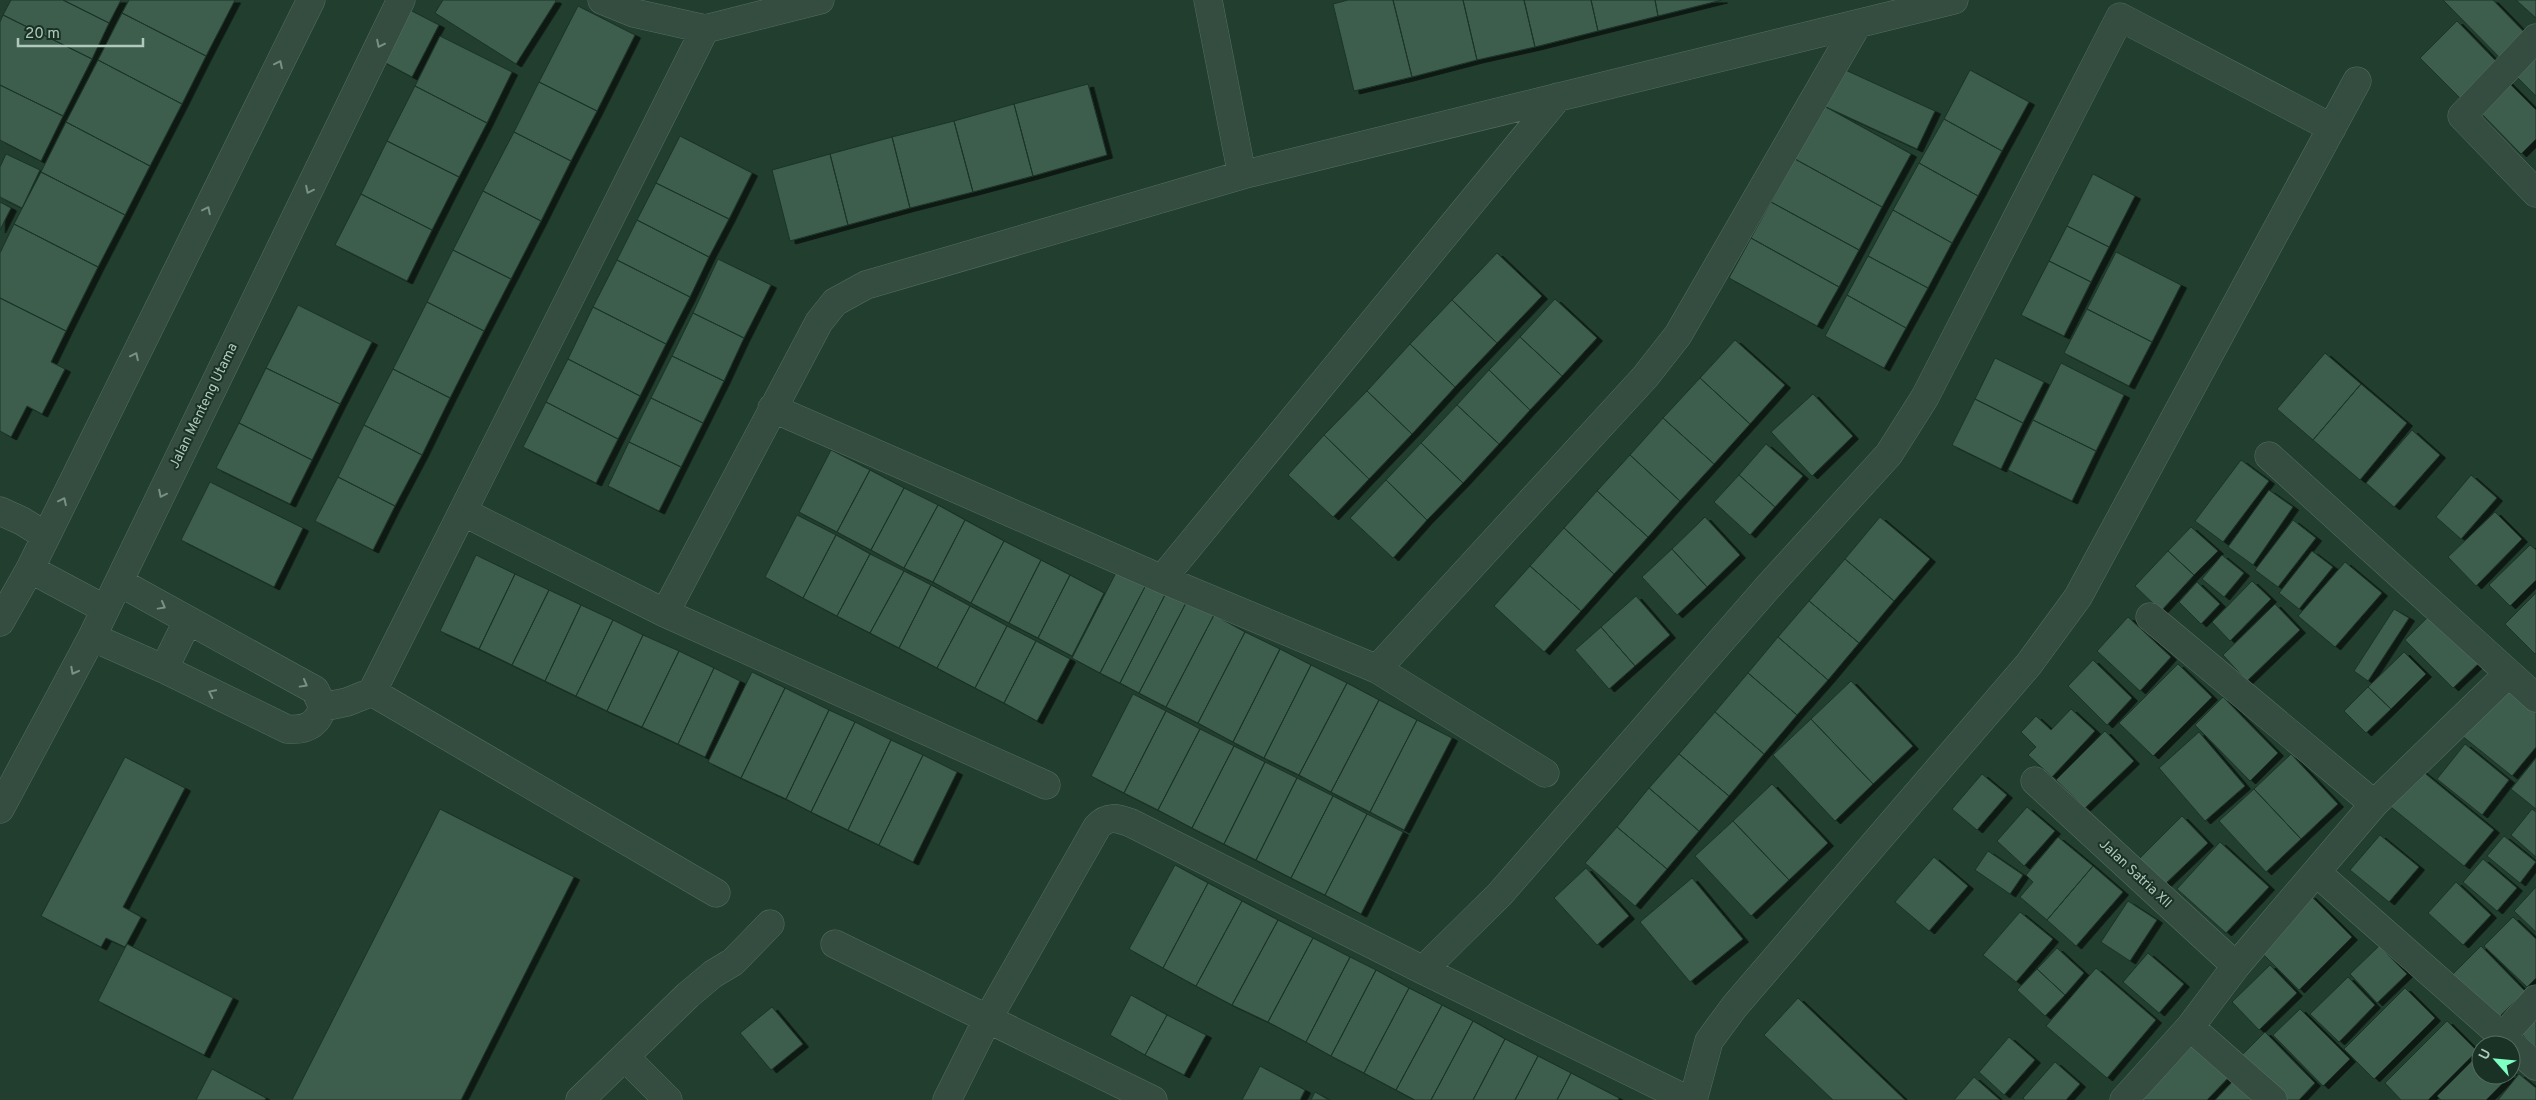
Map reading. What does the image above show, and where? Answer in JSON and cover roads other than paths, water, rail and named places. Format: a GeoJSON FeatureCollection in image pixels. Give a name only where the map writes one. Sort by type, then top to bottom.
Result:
{"type":"FeatureCollection","features":[{"type":"Feature","properties":{"kind":"street"},"geometry":{"type":"LineString","coordinates":[[0,622],[30,569],[311,0]]}},
{"type":"Feature","properties":{"kind":"street","name":"Jalan Menteng Utama"},"geometry":{"type":"LineString","coordinates":[[0,809],[92,638],[401,0]]}},
{"type":"Feature","properties":{"kind":"street"},"geometry":{"type":"LineString","coordinates":[[602,0],[634,13],[705,29],[820,0]]}},
{"type":"Feature","properties":{"kind":"street"},"geometry":{"type":"LineString","coordinates":[[1208,0],[1242,175]]}},
{"type":"Feature","properties":{"kind":"street"},"geometry":{"type":"LineString","coordinates":[[665,613],[819,322],[835,302],[866,285],[1242,175],[1954,0]]}},
{"type":"Feature","properties":{"kind":"street"},"geometry":{"type":"LineString","coordinates":[[1423,970],[1500,894],[1768,587],[1889,454],[1924,397],[2120,17],[2332,128]]}},
{"type":"Feature","properties":{"kind":"street"},"geometry":{"type":"LineString","coordinates":[[1376,669],[1645,376],[1678,335],[1857,25]]}},
{"type":"Feature","properties":{"kind":"street"},"geometry":{"type":"LineString","coordinates":[[323,707],[347,702],[372,692],[705,29]]}},
{"type":"Feature","properties":{"kind":"street"},"geometry":{"type":"LineString","coordinates":[[2536,38],[2462,116],[2536,193]]}},
{"type":"Feature","properties":{"kind":"street"},"geometry":{"type":"LineString","coordinates":[[1693,1100],[1709,1041],[1734,1007],[2029,664],[2078,597],[2357,81]]}},
{"type":"Feature","properties":{"kind":"street"},"geometry":{"type":"LineString","coordinates":[[1162,579],[1558,97]]}},
{"type":"Feature","properties":{"kind":"street"},"geometry":{"type":"LineString","coordinates":[[772,408],[1162,579],[1376,669],[1545,773]]}},
{"type":"Feature","properties":{"kind":"street"},"geometry":{"type":"LineString","coordinates":[[2269,456],[2536,698]]}},
{"type":"Feature","properties":{"kind":"street"},"geometry":{"type":"LineString","coordinates":[[0,511],[22,521],[46,536]]}},
{"type":"Feature","properties":{"kind":"street"},"geometry":{"type":"LineString","coordinates":[[463,512],[665,613],[1046,785]]}},
{"type":"Feature","properties":{"kind":"street"},"geometry":{"type":"LineString","coordinates":[[30,569],[105,609]]}},
{"type":"Feature","properties":{"kind":"street"},"geometry":{"type":"LineString","coordinates":[[92,638],[164,669],[288,729],[299,730],[309,727],[319,718],[323,707],[315,690],[119,582]]}},
{"type":"Feature","properties":{"kind":"street"},"geometry":{"type":"LineString","coordinates":[[2150,617],[2374,804]]}},
{"type":"Feature","properties":{"kind":"street"},"geometry":{"type":"LineString","coordinates":[[164,669],[188,620]]}},
{"type":"Feature","properties":{"kind":"street"},"geometry":{"type":"LineString","coordinates":[[2124,1100],[2190,1027],[2236,966],[2374,804],[2508,674]]}},
{"type":"Feature","properties":{"kind":"street"},"geometry":{"type":"LineString","coordinates":[[372,692],[716,892]]}},
{"type":"Feature","properties":{"kind":"street","name":"Jalan Satria XII"},"geometry":{"type":"LineString","coordinates":[[2035,781],[2236,966]]}},
{"type":"Feature","properties":{"kind":"street"},"geometry":{"type":"LineString","coordinates":[[947,1100],[987,1020],[1097,827],[1107,818],[1131,823],[1423,970],[1688,1100]]}},
{"type":"Feature","properties":{"kind":"street"},"geometry":{"type":"LineString","coordinates":[[2316,872],[2500,1035]]}},
{"type":"Feature","properties":{"kind":"street"},"geometry":{"type":"LineString","coordinates":[[580,1100],[688,995],[713,974],[733,962],[770,924]]}},
{"type":"Feature","properties":{"kind":"street"},"geometry":{"type":"LineString","coordinates":[[835,944],[1153,1100]]}},
{"type":"Feature","properties":{"kind":"street"},"geometry":{"type":"LineString","coordinates":[[2504,1035],[2536,999]]}},
{"type":"Feature","properties":{"kind":"street"},"geometry":{"type":"LineString","coordinates":[[2190,1027],[2273,1100]]}},
{"type":"Feature","properties":{"kind":"street"},"geometry":{"type":"LineString","coordinates":[[2521,1053],[2536,1066]]}},
{"type":"Feature","properties":{"kind":"street"},"geometry":{"type":"LineString","coordinates":[[625,1057],[668,1100]]}}]}
